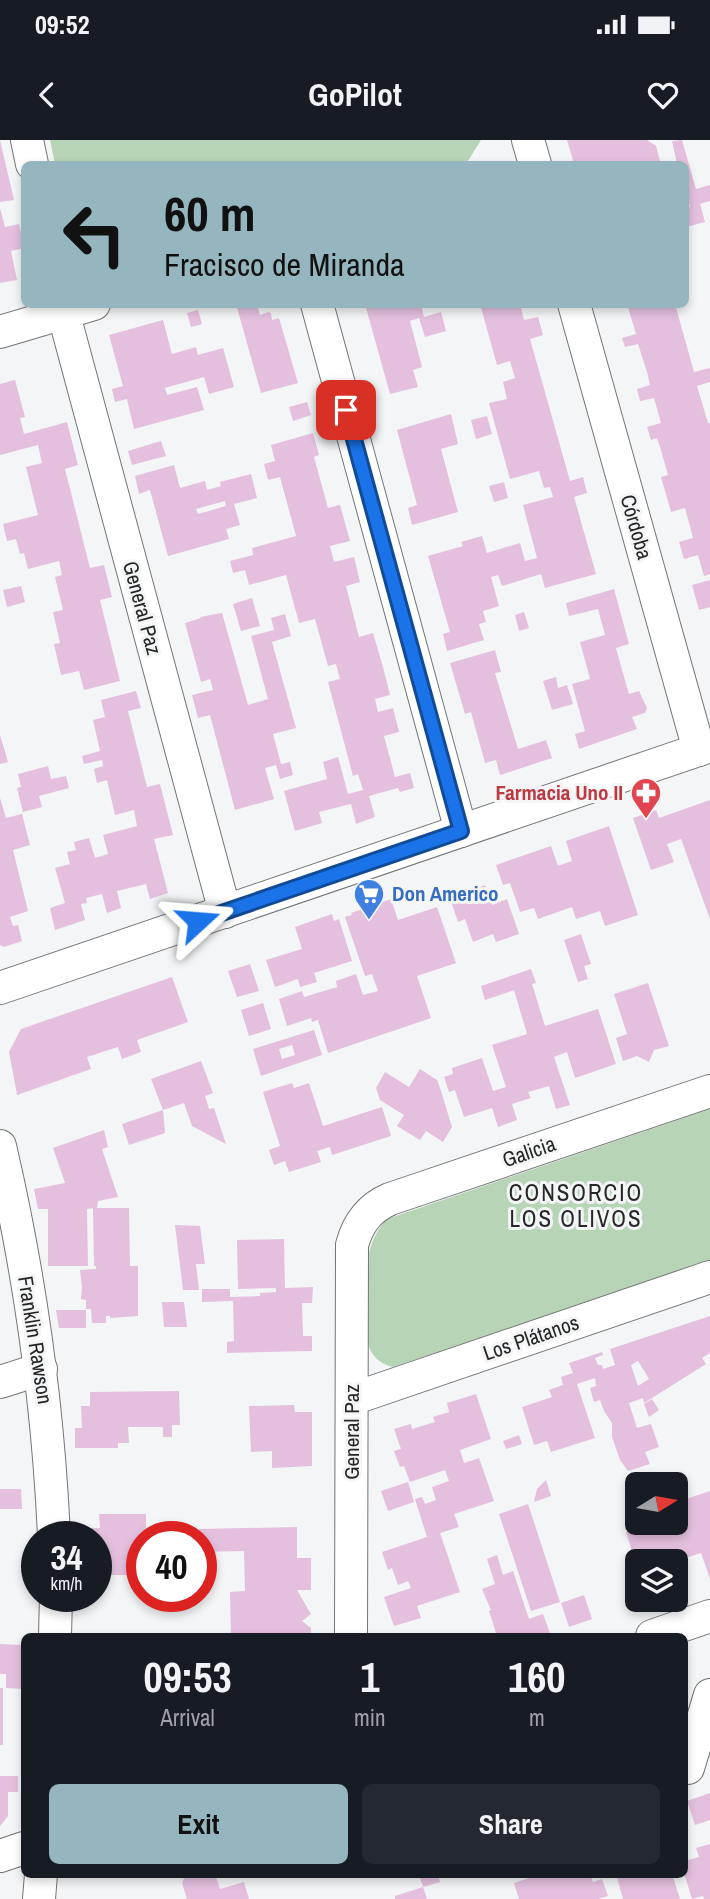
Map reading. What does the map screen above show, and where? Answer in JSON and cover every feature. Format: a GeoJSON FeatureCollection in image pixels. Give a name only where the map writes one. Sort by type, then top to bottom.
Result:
{"type":"FeatureCollection","features":[{"type":"Feature","properties":{"kind":"street"},"geometry":{"type":"LineString","coordinates":[[27,140],[31,161]]}},
{"type":"Feature","properties":{"kind":"street"},"geometry":{"type":"LineString","coordinates":[[528,140],[534,161]]}},
{"type":"Feature","properties":{"kind":"street"},"geometry":{"type":"LineString","coordinates":[[318,308],[461,831]]}},
{"type":"Feature","properties":{"kind":"street","name":"Córdoba"},"geometry":{"type":"LineString","coordinates":[[575,308],[704,748]]}},
{"type":"Feature","properties":{"kind":"street"},"geometry":{"type":"LineString","coordinates":[[0,332],[62,309]]}},
{"type":"Feature","properties":{"kind":"street","name":"General Paz"},"geometry":{"type":"LineString","coordinates":[[62,309],[225,912]]}},
{"type":"Feature","properties":{"kind":"street"},"geometry":{"type":"LineString","coordinates":[[0,988],[704,748]]}},
{"type":"Feature","properties":{"kind":"street","name":"Galicia"},"geometry":{"type":"LineString","coordinates":[[358,1228],[370,1212],[390,1199],[710,1091]]}},
{"type":"Feature","properties":{"kind":"street","name":"Franklin Rawson"},"geometry":{"type":"LineString","coordinates":[[0,1146],[41,1369],[53,1521]]}},
{"type":"Feature","properties":{"kind":"street","name":"General Paz"},"geometry":{"type":"LineString","coordinates":[[351,1633],[352,1245],[358,1228]]}},
{"type":"Feature","properties":{"kind":"street","name":"Los Plátanos"},"geometry":{"type":"LineString","coordinates":[[352,1399],[710,1277]]}},
{"type":"Feature","properties":{"kind":"street"},"geometry":{"type":"LineString","coordinates":[[0,1382],[41,1369]]}},
{"type":"Feature","properties":{"kind":"street"},"geometry":{"type":"LineString","coordinates":[[55,1633],[56,1612]]}},
{"type":"Feature","properties":{"kind":"street"},"geometry":{"type":"LineString","coordinates":[[661,1633],[710,1616]]}},
{"type":"Feature","properties":{"kind":"street"},"geometry":{"type":"LineString","coordinates":[[688,1768],[710,1695]]}},
{"type":"Feature","properties":{"kind":"street"},"geometry":{"type":"LineString","coordinates":[[0,1856],[21,1849]]}},
{"type":"Feature","properties":{"kind":"street"},"geometry":{"type":"LineString","coordinates":[[39,1899],[41,1878]]}},
{"type":"Feature","properties":{"kind":"green space"},"geometry":{"type":"Polygon","coordinates":[[[50,140],[481,140],[468,161],[54,161],[50,140]]]}},
{"type":"Feature","properties":{"kind":"green space"},"geometry":{"type":"Polygon","coordinates":[[[710,1109],[710,1262],[393,1367],[374,1356],[366,1336],[366,1274],[372,1244],[387,1219],[710,1109]]]}},
{"type":"Feature","properties":{"kind":"building"},"geometry":{"type":"Polygon","coordinates":[[[0,140],[14,200],[0,202],[0,140]]]}},
{"type":"Feature","properties":{"kind":"building"},"geometry":{"type":"Polygon","coordinates":[[[567,140],[647,140],[656,146],[660,161],[573,161],[567,140]]]}},
{"type":"Feature","properties":{"kind":"building"},"geometry":{"type":"Polygon","coordinates":[[[682,140],[688,161],[676,161],[672,141],[682,140]]]}},
{"type":"Feature","properties":{"kind":"building"},"geometry":{"type":"Polygon","coordinates":[[[689,164],[696,189],[710,185],[710,201],[700,204],[705,222],[689,226],[689,164]]]}},
{"type":"Feature","properties":{"kind":"building"},"geometry":{"type":"Polygon","coordinates":[[[0,208],[5,227],[19,224],[21,249],[11,251],[17,280],[0,283],[0,208]]]}},
{"type":"Feature","properties":{"kind":"building"},"geometry":{"type":"Polygon","coordinates":[[[237,308],[258,308],[260,315],[268,312],[271,313],[272,320],[279,318],[298,383],[261,393],[237,308]]]}},
{"type":"Feature","properties":{"kind":"building"},"geometry":{"type":"Polygon","coordinates":[[[366,308],[422,308],[424,317],[441,312],[446,331],[425,337],[419,318],[410,321],[422,367],[413,370],[418,387],[390,394],[366,308]]]}},
{"type":"Feature","properties":{"kind":"building"},"geometry":{"type":"Polygon","coordinates":[[[481,308],[521,308],[524,320],[538,317],[543,335],[530,339],[570,481],[583,477],[587,493],[574,497],[596,574],[545,588],[541,574],[502,586],[498,575],[491,577],[499,606],[483,611],[486,622],[479,624],[484,640],[447,651],[443,634],[450,632],[428,556],[463,546],[461,542],[482,536],[487,553],[520,543],[525,561],[537,558],[523,505],[553,497],[550,487],[544,488],[539,471],[510,479],[489,403],[507,399],[503,382],[515,378],[510,361],[497,365],[481,308]]]}},
{"type":"Feature","properties":{"kind":"building"},"geometry":{"type":"Polygon","coordinates":[[[628,308],[676,308],[694,372],[710,368],[710,382],[697,386],[710,423],[710,574],[704,576],[698,555],[684,559],[679,542],[693,538],[685,508],[671,512],[661,477],[668,475],[657,438],[651,440],[647,427],[661,423],[654,398],[640,401],[637,389],[650,385],[647,372],[638,344],[625,347],[622,338],[636,334],[628,308]]]}},
{"type":"Feature","properties":{"kind":"building"},"geometry":{"type":"Polygon","coordinates":[[[198,310],[202,324],[191,327],[187,313],[198,310]]]}},
{"type":"Feature","properties":{"kind":"building"},"geometry":{"type":"Polygon","coordinates":[[[163,320],[172,354],[196,347],[198,355],[223,348],[234,387],[209,394],[204,377],[165,388],[167,395],[197,387],[204,410],[134,429],[127,399],[115,402],[112,389],[123,386],[109,335],[163,320]]]}},
{"type":"Feature","properties":{"kind":"building"},"geometry":{"type":"Polygon","coordinates":[[[15,380],[25,417],[20,418],[24,434],[67,422],[78,465],[65,469],[90,568],[104,565],[112,597],[100,600],[120,681],[84,690],[79,671],[61,675],[54,644],[60,643],[53,612],[63,610],[55,577],[62,575],[59,561],[28,569],[24,553],[20,554],[16,539],[7,541],[3,524],[38,515],[26,467],[42,463],[38,445],[0,455],[0,384],[15,380]]]}},
{"type":"Feature","properties":{"kind":"building"},"geometry":{"type":"Polygon","coordinates":[[[307,402],[311,415],[293,421],[289,407],[307,402]]]}},
{"type":"Feature","properties":{"kind":"building"},"geometry":{"type":"Polygon","coordinates":[[[451,414],[458,444],[441,449],[458,512],[412,525],[408,508],[417,505],[397,430],[451,414]]]}},
{"type":"Feature","properties":{"kind":"building"},"geometry":{"type":"Polygon","coordinates":[[[487,416],[492,434],[476,439],[471,420],[487,416]]]}},
{"type":"Feature","properties":{"kind":"building"},"geometry":{"type":"Polygon","coordinates":[[[313,433],[319,455],[314,457],[328,508],[340,505],[350,541],[330,546],[334,562],[354,557],[360,582],[346,586],[359,637],[373,633],[390,695],[375,699],[378,712],[393,708],[399,732],[384,736],[395,777],[410,773],[414,788],[400,792],[398,788],[369,796],[375,817],[356,824],[351,804],[319,812],[322,823],[295,831],[284,791],[327,779],[323,762],[338,757],[348,794],[363,790],[358,774],[353,776],[328,682],[340,679],[336,664],[328,666],[315,619],[299,623],[286,575],[249,585],[245,570],[233,573],[230,561],[253,555],[252,548],[296,536],[280,477],[268,480],[264,464],[275,461],[271,445],[313,433]]]}},
{"type":"Feature","properties":{"kind":"building"},"geometry":{"type":"Polygon","coordinates":[[[161,441],[166,456],[132,465],[128,451],[161,441]]]}},
{"type":"Feature","properties":{"kind":"building"},"geometry":{"type":"Polygon","coordinates":[[[174,465],[180,488],[205,481],[207,490],[221,486],[220,482],[251,474],[257,498],[234,504],[240,525],[226,529],[229,539],[168,556],[150,490],[139,494],[135,476],[174,465]],[[225,501],[196,509],[198,514],[226,506],[225,501]]]}},
{"type":"Feature","properties":{"kind":"building"},"geometry":{"type":"Polygon","coordinates":[[[504,482],[508,498],[494,502],[489,486],[504,482]]]}},
{"type":"Feature","properties":{"kind":"building"},"geometry":{"type":"Polygon","coordinates":[[[710,580],[710,607],[699,610],[692,585],[710,580]]]}},
{"type":"Feature","properties":{"kind":"building"},"geometry":{"type":"Polygon","coordinates":[[[21,586],[25,602],[7,607],[3,590],[21,586]]]}},
{"type":"Feature","properties":{"kind":"building"},"geometry":{"type":"Polygon","coordinates":[[[614,589],[629,644],[616,648],[622,670],[629,694],[639,691],[647,708],[645,713],[632,717],[637,729],[579,749],[575,734],[585,731],[572,684],[590,679],[580,642],[605,635],[598,609],[569,616],[566,603],[614,589]]]}},
{"type":"Feature","properties":{"kind":"building"},"geometry":{"type":"Polygon","coordinates":[[[252,598],[260,626],[241,631],[233,604],[252,598]]]}},
{"type":"Feature","properties":{"kind":"building"},"geometry":{"type":"Polygon","coordinates":[[[524,612],[529,628],[519,631],[515,615],[524,612]]]}},
{"type":"Feature","properties":{"kind":"building"},"geometry":{"type":"Polygon","coordinates":[[[222,613],[248,705],[268,699],[251,636],[274,630],[271,618],[285,614],[291,636],[272,642],[296,728],[273,734],[281,764],[290,762],[293,775],[280,779],[276,765],[265,768],[274,799],[235,810],[210,715],[198,718],[192,695],[213,690],[210,679],[201,682],[185,623],[222,613]]]}},
{"type":"Feature","properties":{"kind":"building"},"geometry":{"type":"Polygon","coordinates":[[[495,650],[501,672],[495,673],[518,749],[546,740],[552,758],[500,775],[496,760],[485,763],[471,712],[465,714],[450,663],[495,650]]]}},
{"type":"Feature","properties":{"kind":"building"},"geometry":{"type":"Polygon","coordinates":[[[556,677],[558,688],[567,685],[573,704],[552,710],[543,681],[556,677]]]}},
{"type":"Feature","properties":{"kind":"building"},"geometry":{"type":"Polygon","coordinates":[[[136,691],[141,708],[128,711],[147,787],[160,784],[173,835],[154,839],[168,893],[150,899],[146,884],[117,891],[121,908],[107,913],[102,894],[86,898],[87,903],[81,904],[85,920],[55,930],[50,908],[65,903],[55,868],[70,864],[67,852],[76,850],[74,842],[89,838],[95,858],[108,854],[103,835],[137,826],[134,810],[115,815],[107,780],[97,783],[94,769],[103,766],[102,760],[84,764],[82,756],[100,751],[93,720],[105,717],[101,700],[136,691]]]}},
{"type":"Feature","properties":{"kind":"building"},"geometry":{"type":"Polygon","coordinates":[[[0,735],[8,762],[0,764],[0,735]]]}},
{"type":"Feature","properties":{"kind":"building"},"geometry":{"type":"Polygon","coordinates":[[[48,766],[51,779],[66,776],[69,788],[39,796],[42,807],[23,812],[17,788],[21,787],[18,774],[48,766]]]}},
{"type":"Feature","properties":{"kind":"building"},"geometry":{"type":"Polygon","coordinates":[[[0,798],[6,818],[22,814],[30,845],[13,850],[28,911],[10,917],[13,926],[18,925],[22,941],[4,947],[0,945],[0,798]]]}},
{"type":"Feature","properties":{"kind":"building"},"geometry":{"type":"Polygon","coordinates":[[[710,800],[710,919],[681,839],[667,844],[674,862],[651,870],[633,818],[656,810],[659,818],[710,800]]]}},
{"type":"Feature","properties":{"kind":"building"},"geometry":{"type":"Polygon","coordinates":[[[609,826],[638,915],[605,926],[600,911],[576,919],[572,907],[538,919],[534,908],[520,912],[510,883],[503,885],[496,865],[551,846],[558,866],[572,861],[566,841],[609,826]]]}},
{"type":"Feature","properties":{"kind":"building"},"geometry":{"type":"Polygon","coordinates":[[[485,885],[492,905],[507,899],[519,934],[496,942],[493,934],[473,942],[465,919],[458,922],[450,898],[485,885]]]}},
{"type":"Feature","properties":{"kind":"building"},"geometry":{"type":"Polygon","coordinates":[[[391,899],[398,920],[437,907],[456,963],[417,976],[431,1018],[328,1053],[318,1020],[312,1022],[311,1018],[287,1026],[279,999],[302,991],[304,997],[337,987],[336,981],[356,974],[363,995],[378,991],[372,974],[365,976],[345,917],[391,899]]]}},
{"type":"Feature","properties":{"kind":"building"},"geometry":{"type":"Polygon","coordinates":[[[332,914],[334,921],[339,919],[352,961],[314,973],[317,982],[300,987],[298,979],[275,987],[266,960],[302,949],[295,927],[332,914]]]}},
{"type":"Feature","properties":{"kind":"building"},"geometry":{"type":"Polygon","coordinates":[[[581,934],[591,964],[584,966],[588,979],[578,982],[564,940],[581,934]]]}},
{"type":"Feature","properties":{"kind":"building"},"geometry":{"type":"Polygon","coordinates":[[[250,964],[259,991],[237,997],[228,971],[250,964]]]}},
{"type":"Feature","properties":{"kind":"building"},"geometry":{"type":"Polygon","coordinates":[[[531,969],[536,983],[532,984],[545,1026],[598,1009],[616,1064],[575,1078],[567,1052],[554,1057],[570,1105],[556,1109],[549,1086],[528,1092],[531,1098],[512,1104],[517,1120],[498,1127],[492,1108],[464,1117],[455,1090],[449,1092],[444,1077],[453,1074],[452,1068],[482,1058],[493,1091],[506,1087],[492,1045],[527,1034],[514,990],[485,1000],[481,986],[531,969]]]}},
{"type":"Feature","properties":{"kind":"building"},"geometry":{"type":"Polygon","coordinates":[[[172,977],[188,1022],[137,1040],[141,1052],[122,1059],[118,1047],[87,1057],[91,1069],[17,1095],[9,1052],[21,1029],[172,977]]]}},
{"type":"Feature","properties":{"kind":"building"},"geometry":{"type":"Polygon","coordinates":[[[648,983],[669,1046],[654,1050],[649,1062],[637,1056],[623,1061],[616,1038],[627,1034],[614,994],[648,983]]]}},
{"type":"Feature","properties":{"kind":"building"},"geometry":{"type":"Polygon","coordinates":[[[263,1003],[271,1029],[249,1036],[241,1010],[263,1003]]]}},
{"type":"Feature","properties":{"kind":"building"},"geometry":{"type":"Polygon","coordinates":[[[314,1030],[322,1055],[261,1076],[253,1049],[314,1030]],[[292,1045],[279,1049],[282,1059],[295,1055],[292,1045]]]}},
{"type":"Feature","properties":{"kind":"building"},"geometry":{"type":"Polygon","coordinates":[[[201,1061],[213,1093],[205,1096],[209,1109],[214,1108],[226,1144],[192,1126],[184,1103],[163,1110],[151,1079],[201,1061]]]}},
{"type":"Feature","properties":{"kind":"building"},"geometry":{"type":"Polygon","coordinates":[[[420,1069],[437,1080],[441,1091],[452,1127],[443,1142],[426,1131],[420,1140],[397,1126],[404,1115],[380,1100],[376,1088],[385,1072],[409,1087],[420,1069]]]}},
{"type":"Feature","properties":{"kind":"building"},"geometry":{"type":"Polygon","coordinates":[[[292,1083],[294,1088],[309,1083],[323,1126],[382,1107],[391,1136],[332,1155],[330,1147],[317,1151],[321,1162],[289,1172],[285,1161],[274,1165],[269,1150],[280,1146],[263,1092],[292,1083]]]}},
{"type":"Feature","properties":{"kind":"building"},"geometry":{"type":"Polygon","coordinates":[[[163,1110],[165,1133],[129,1145],[122,1124],[163,1110]]]}},
{"type":"Feature","properties":{"kind":"building"},"geometry":{"type":"Polygon","coordinates":[[[104,1130],[108,1147],[102,1149],[118,1197],[98,1201],[97,1208],[129,1208],[130,1266],[138,1266],[138,1316],[106,1316],[106,1323],[92,1323],[91,1309],[86,1309],[86,1300],[81,1299],[80,1270],[96,1269],[93,1208],[87,1209],[88,1266],[48,1266],[48,1209],[38,1209],[34,1189],[65,1183],[53,1148],[104,1130]]]}},
{"type":"Feature","properties":{"kind":"building"},"geometry":{"type":"Polygon","coordinates":[[[175,1225],[200,1226],[205,1264],[196,1264],[199,1290],[183,1290],[175,1225]]]}},
{"type":"Feature","properties":{"kind":"building"},"geometry":{"type":"Polygon","coordinates":[[[284,1239],[285,1288],[313,1287],[312,1303],[302,1303],[303,1336],[312,1336],[312,1351],[227,1353],[227,1342],[234,1341],[233,1301],[202,1302],[202,1289],[230,1289],[230,1297],[260,1296],[260,1293],[276,1292],[276,1288],[238,1289],[237,1240],[284,1239]]]}},
{"type":"Feature","properties":{"kind":"building"},"geometry":{"type":"Polygon","coordinates":[[[162,1302],[184,1302],[187,1327],[164,1327],[162,1302]]]}},
{"type":"Feature","properties":{"kind":"building"},"geometry":{"type":"Polygon","coordinates":[[[56,1310],[86,1310],[86,1328],[59,1328],[56,1310]]]}},
{"type":"Feature","properties":{"kind":"building"},"geometry":{"type":"Polygon","coordinates":[[[710,1316],[710,1353],[702,1358],[706,1364],[644,1403],[643,1398],[629,1403],[637,1428],[651,1424],[659,1447],[645,1452],[650,1464],[628,1471],[620,1460],[612,1437],[612,1423],[600,1400],[594,1402],[590,1388],[596,1386],[595,1378],[577,1384],[595,1438],[551,1452],[547,1441],[534,1445],[522,1407],[552,1397],[549,1390],[563,1385],[561,1377],[573,1373],[569,1363],[602,1352],[603,1355],[595,1358],[598,1365],[602,1365],[603,1369],[615,1365],[610,1349],[710,1316]],[[638,1361],[631,1365],[638,1386],[649,1379],[638,1361]]]}},
{"type":"Feature","properties":{"kind":"building"},"geometry":{"type":"Polygon","coordinates":[[[179,1391],[180,1425],[172,1425],[172,1437],[163,1437],[163,1427],[128,1427],[129,1443],[118,1443],[118,1448],[75,1448],[75,1428],[82,1428],[81,1406],[90,1406],[90,1392],[179,1391]]]}},
{"type":"Feature","properties":{"kind":"building"},"geometry":{"type":"Polygon","coordinates":[[[476,1394],[491,1439],[460,1450],[464,1463],[479,1458],[494,1501],[454,1514],[459,1527],[440,1533],[460,1592],[417,1606],[421,1618],[394,1626],[384,1597],[411,1588],[408,1581],[398,1585],[392,1568],[388,1570],[382,1552],[427,1537],[415,1499],[422,1497],[425,1504],[436,1500],[432,1487],[449,1481],[445,1470],[410,1482],[394,1451],[401,1449],[394,1429],[411,1424],[412,1429],[435,1422],[433,1417],[449,1412],[447,1403],[476,1394]]]}},
{"type":"Feature","properties":{"kind":"building"},"geometry":{"type":"Polygon","coordinates":[[[652,1399],[659,1410],[649,1417],[644,1404],[652,1399]]]}},
{"type":"Feature","properties":{"kind":"building"},"geometry":{"type":"Polygon","coordinates":[[[294,1405],[295,1412],[312,1412],[312,1466],[272,1468],[272,1451],[251,1452],[249,1406],[294,1405]]]}},
{"type":"Feature","properties":{"kind":"building"},"geometry":{"type":"Polygon","coordinates":[[[519,1435],[522,1444],[506,1449],[503,1441],[519,1435]]]}},
{"type":"Feature","properties":{"kind":"building"},"geometry":{"type":"Polygon","coordinates":[[[546,1480],[551,1496],[534,1502],[537,1489],[546,1480]]]}},
{"type":"Feature","properties":{"kind":"building"},"geometry":{"type":"Polygon","coordinates":[[[408,1482],[414,1502],[388,1511],[381,1491],[408,1482]]]}},
{"type":"Feature","properties":{"kind":"building"},"geometry":{"type":"Polygon","coordinates":[[[0,1489],[21,1489],[22,1509],[0,1509],[0,1489]]]}},
{"type":"Feature","properties":{"kind":"building"},"geometry":{"type":"Polygon","coordinates":[[[710,1491],[710,1579],[701,1553],[688,1557],[688,1549],[631,1549],[627,1535],[688,1535],[688,1498],[710,1491]]]}},
{"type":"Feature","properties":{"kind":"building"},"geometry":{"type":"Polygon","coordinates":[[[528,1504],[560,1602],[531,1611],[499,1514],[528,1504]]]}},
{"type":"Feature","properties":{"kind":"building"},"geometry":{"type":"Polygon","coordinates":[[[99,1514],[146,1514],[146,1521],[126,1521],[126,1575],[112,1575],[112,1521],[100,1521],[99,1514]]]}},
{"type":"Feature","properties":{"kind":"building"},"geometry":{"type":"Polygon","coordinates":[[[297,1527],[297,1558],[311,1558],[311,1590],[297,1590],[311,1614],[302,1621],[311,1628],[311,1633],[231,1633],[230,1592],[245,1591],[244,1551],[217,1552],[217,1529],[297,1527]]]}},
{"type":"Feature","properties":{"kind":"building"},"geometry":{"type":"Polygon","coordinates":[[[497,1555],[503,1575],[513,1571],[529,1619],[543,1614],[550,1633],[496,1633],[489,1611],[491,1610],[482,1589],[495,1584],[487,1559],[497,1555]]]}},
{"type":"Feature","properties":{"kind":"building"},"geometry":{"type":"Polygon","coordinates":[[[584,1595],[592,1619],[569,1627],[561,1603],[584,1595]]]}},
{"type":"Feature","properties":{"kind":"building"},"geometry":{"type":"Polygon","coordinates":[[[0,1644],[21,1645],[21,1689],[6,1688],[6,1674],[0,1674],[0,1644]]]}},
{"type":"Feature","properties":{"kind":"building"},"geometry":{"type":"Polygon","coordinates":[[[0,1688],[3,1688],[3,1745],[0,1745],[0,1688]]]}},
{"type":"Feature","properties":{"kind":"building"},"geometry":{"type":"Polygon","coordinates":[[[0,1776],[18,1776],[18,1792],[8,1792],[8,1816],[0,1826],[0,1776]]]}},
{"type":"Feature","properties":{"kind":"building"},"geometry":{"type":"Polygon","coordinates":[[[710,1793],[710,1820],[695,1825],[688,1801],[710,1793]]]}},
{"type":"Feature","properties":{"kind":"building"},"geometry":{"type":"Polygon","coordinates":[[[710,1844],[710,1899],[704,1899],[703,1896],[692,1899],[686,1878],[688,1878],[688,1860],[699,1857],[696,1848],[710,1844]]]}},
{"type":"Feature","properties":{"kind":"building"},"geometry":{"type":"Polygon","coordinates":[[[184,1878],[216,1878],[220,1889],[244,1882],[249,1899],[187,1899],[182,1883],[184,1878]]]}},
{"type":"Feature","properties":{"kind":"building"},"geometry":{"type":"Polygon","coordinates":[[[420,1878],[439,1878],[440,1882],[423,1887],[420,1878]]]}},
{"type":"Feature","properties":{"kind":"building"},"geometry":{"type":"Polygon","coordinates":[[[529,1878],[592,1878],[593,1882],[602,1879],[608,1896],[598,1899],[519,1899],[514,1883],[529,1878]]]}},
{"type":"Feature","properties":{"kind":"building"},"geometry":{"type":"Polygon","coordinates":[[[617,1878],[673,1878],[680,1899],[623,1899],[617,1878]]]}},
{"type":"Feature","properties":{"kind":"building"},"geometry":{"type":"Polygon","coordinates":[[[423,1887],[427,1899],[395,1899],[395,1896],[423,1887]]]}},
{"type":"Feature","properties":{"kind":"place","name":"Farmacia Uno II"},"geometry":{"type":"Point","coordinates":[646,820]}},
{"type":"Feature","properties":{"kind":"place","name":"Don Americo"},"geometry":{"type":"Point","coordinates":[369,921]}},
{"type":"Feature","properties":{"kind":"district","name":"CONSORCIO LOS OLIVOS"},"geometry":{"type":"Point","coordinates":[576,1206]}},
{"type":"Feature","properties":{"kind":"route"},"geometry":{"type":"LineString","coordinates":[[198,921],[461,831],[346,410]]}}]}
